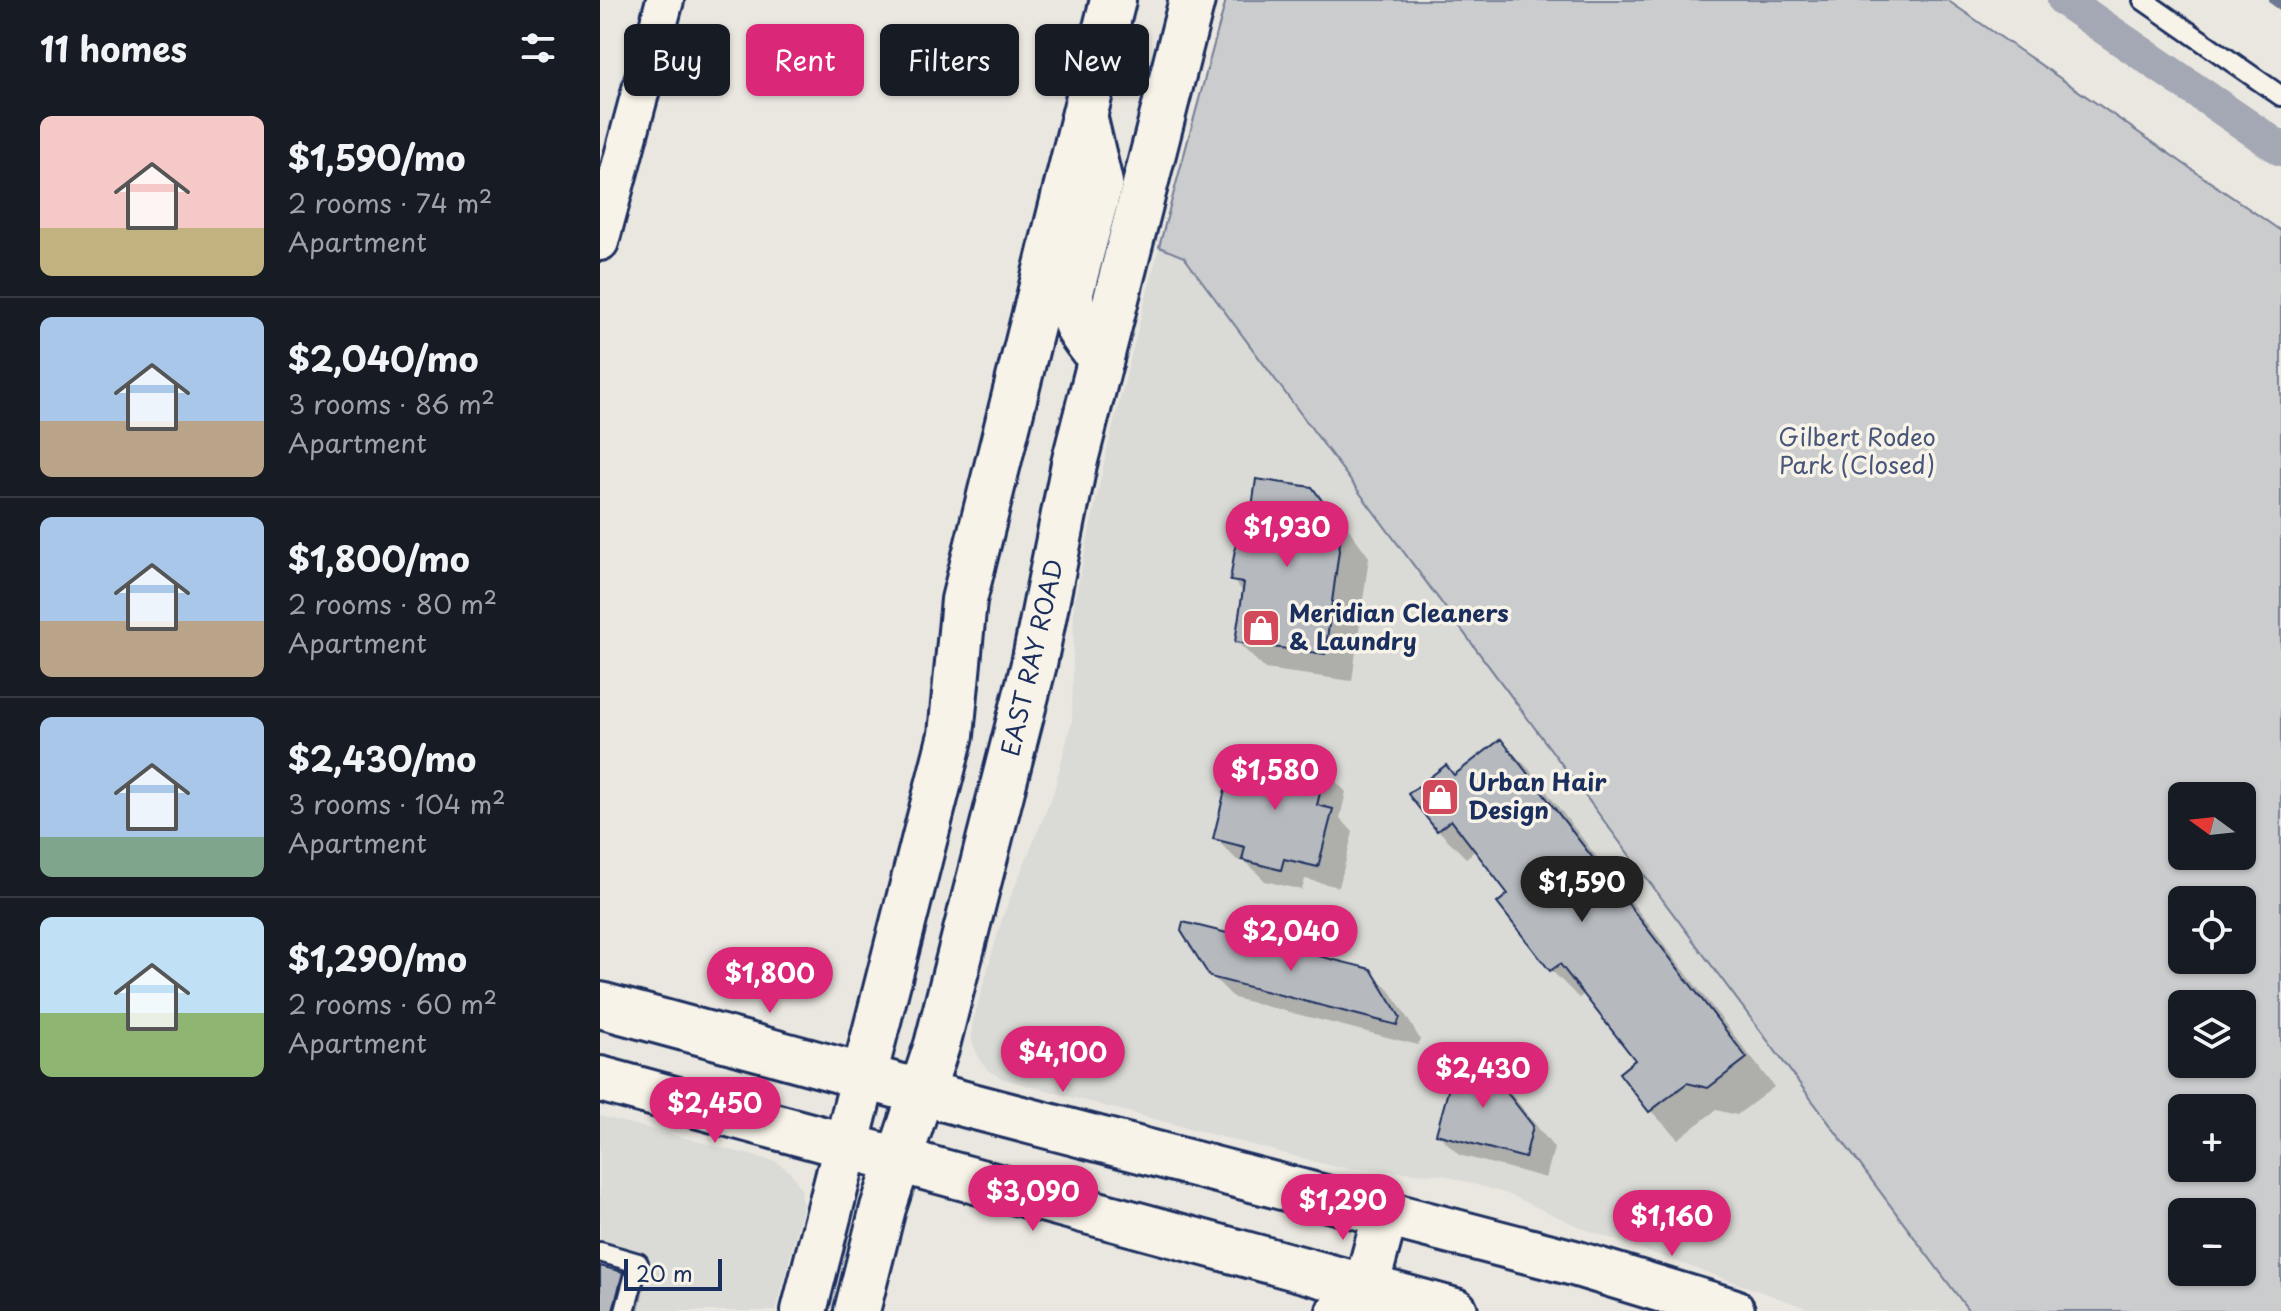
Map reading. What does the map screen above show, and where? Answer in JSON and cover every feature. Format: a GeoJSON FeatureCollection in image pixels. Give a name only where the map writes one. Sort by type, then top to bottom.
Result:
{"type":"FeatureCollection","features":[{"type":"Feature","properties":{"kind":"main road"},"geometry":{"type":"LineString","coordinates":[[804,1311],[951,735],[964,600],[1113,0]]}},
{"type":"Feature","properties":{"kind":"main road","name":"EAST RAY ROAD"},"geometry":{"type":"LineString","coordinates":[[857,1311],[883,1208],[941,1029],[1034,664],[1074,464],[1192,0]]}},
{"type":"Feature","properties":{"kind":"main road"},"geometry":{"type":"LineString","coordinates":[[1083,113],[1100,183],[1071,292],[1071,306],[1078,330],[1101,359]]}},
{"type":"Feature","properties":{"kind":"main road"},"geometry":{"type":"LineString","coordinates":[[600,1005],[1574,1263],[1732,1311]]}},
{"type":"Feature","properties":{"kind":"main road"},"geometry":{"type":"LineString","coordinates":[[600,1079],[899,1160],[1358,1303],[1455,1311]]}},
{"type":"Feature","properties":{"kind":"main road"},"geometry":{"type":"LineString","coordinates":[[1358,1303],[1386,1213]]}},
{"type":"Feature","properties":{"kind":"street"},"geometry":{"type":"LineString","coordinates":[[600,242],[665,0]]}},
{"type":"Feature","properties":{"kind":"lane"},"geometry":{"type":"LineString","coordinates":[[2143,0],[2281,96]]}},
{"type":"Feature","properties":{"kind":"lane"},"geometry":{"type":"LineString","coordinates":[[600,1252],[638,1263],[625,1311]]}},
{"type":"Feature","properties":{"kind":"shaded area"},"geometry":{"type":"Polygon","coordinates":[[[1159,247],[1183,257],[1969,1311],[1815,1311],[1582,1228],[1508,1194],[1443,1175],[1336,1167],[1003,1079],[980,1061],[972,1041],[972,1025],[1002,918],[1053,794],[1072,721],[1074,604],[1106,454],[1159,247]]]}},
{"type":"Feature","properties":{"kind":"shaded area"},"geometry":{"type":"Polygon","coordinates":[[[600,1116],[777,1162],[791,1173],[801,1188],[803,1207],[776,1311],[600,1311],[600,1116]]]}},
{"type":"Feature","properties":{"kind":"green space","name":"Gilbert Rodeo Park (Closed)"},"geometry":{"type":"Polygon","coordinates":[[[1226,0],[1947,0],[2281,231],[2281,1311],[1969,1311],[1184,257],[1159,247],[1226,0]]]}},
{"type":"Feature","properties":{"kind":"building"},"geometry":{"type":"Polygon","coordinates":[[[1256,479],[1312,487],[1342,528],[1325,654],[1235,642],[1244,583],[1230,581],[1237,536],[1248,537],[1256,479]]]}},
{"type":"Feature","properties":{"kind":"building"},"geometry":{"type":"Polygon","coordinates":[[[1501,739],[1747,1058],[1708,1088],[1687,1083],[1649,1112],[1619,1073],[1635,1060],[1560,964],[1550,971],[1497,903],[1508,894],[1451,820],[1437,831],[1408,794],[1446,765],[1454,775],[1501,739]]]}},
{"type":"Feature","properties":{"kind":"building"},"geometry":{"type":"Polygon","coordinates":[[[1249,749],[1326,769],[1317,805],[1333,809],[1318,867],[1284,859],[1281,870],[1242,860],[1245,847],[1213,839],[1227,782],[1240,785],[1249,749]]]}},
{"type":"Feature","properties":{"kind":"building"},"geometry":{"type":"Polygon","coordinates":[[[1183,922],[1371,969],[1400,1017],[1397,1025],[1210,977],[1181,931],[1183,922]]]}},
{"type":"Feature","properties":{"kind":"building"},"geometry":{"type":"Polygon","coordinates":[[[1460,1048],[1476,1053],[1533,1126],[1525,1158],[1436,1134],[1460,1048]]]}},
{"type":"Feature","properties":{"kind":"building"},"geometry":{"type":"Polygon","coordinates":[[[600,1266],[623,1272],[613,1311],[600,1311],[600,1266]]]}},
{"type":"Feature","properties":{"kind":"waterway"},"geometry":{"type":"LineString","coordinates":[[2064,0],[2281,149]]}},
{"type":"Feature","properties":{"kind":"waterway"},"geometry":{"type":"LineString","coordinates":[[2274,0],[2281,5]]}},
{"type":"Feature","properties":{"kind":"place","name":"Meridian Cleaners & Laundry"},"geometry":{"type":"Point","coordinates":[1261,628]}},
{"type":"Feature","properties":{"kind":"place","name":"Urban Hair Design"},"geometry":{"type":"Point","coordinates":[1440,797]}}]}
